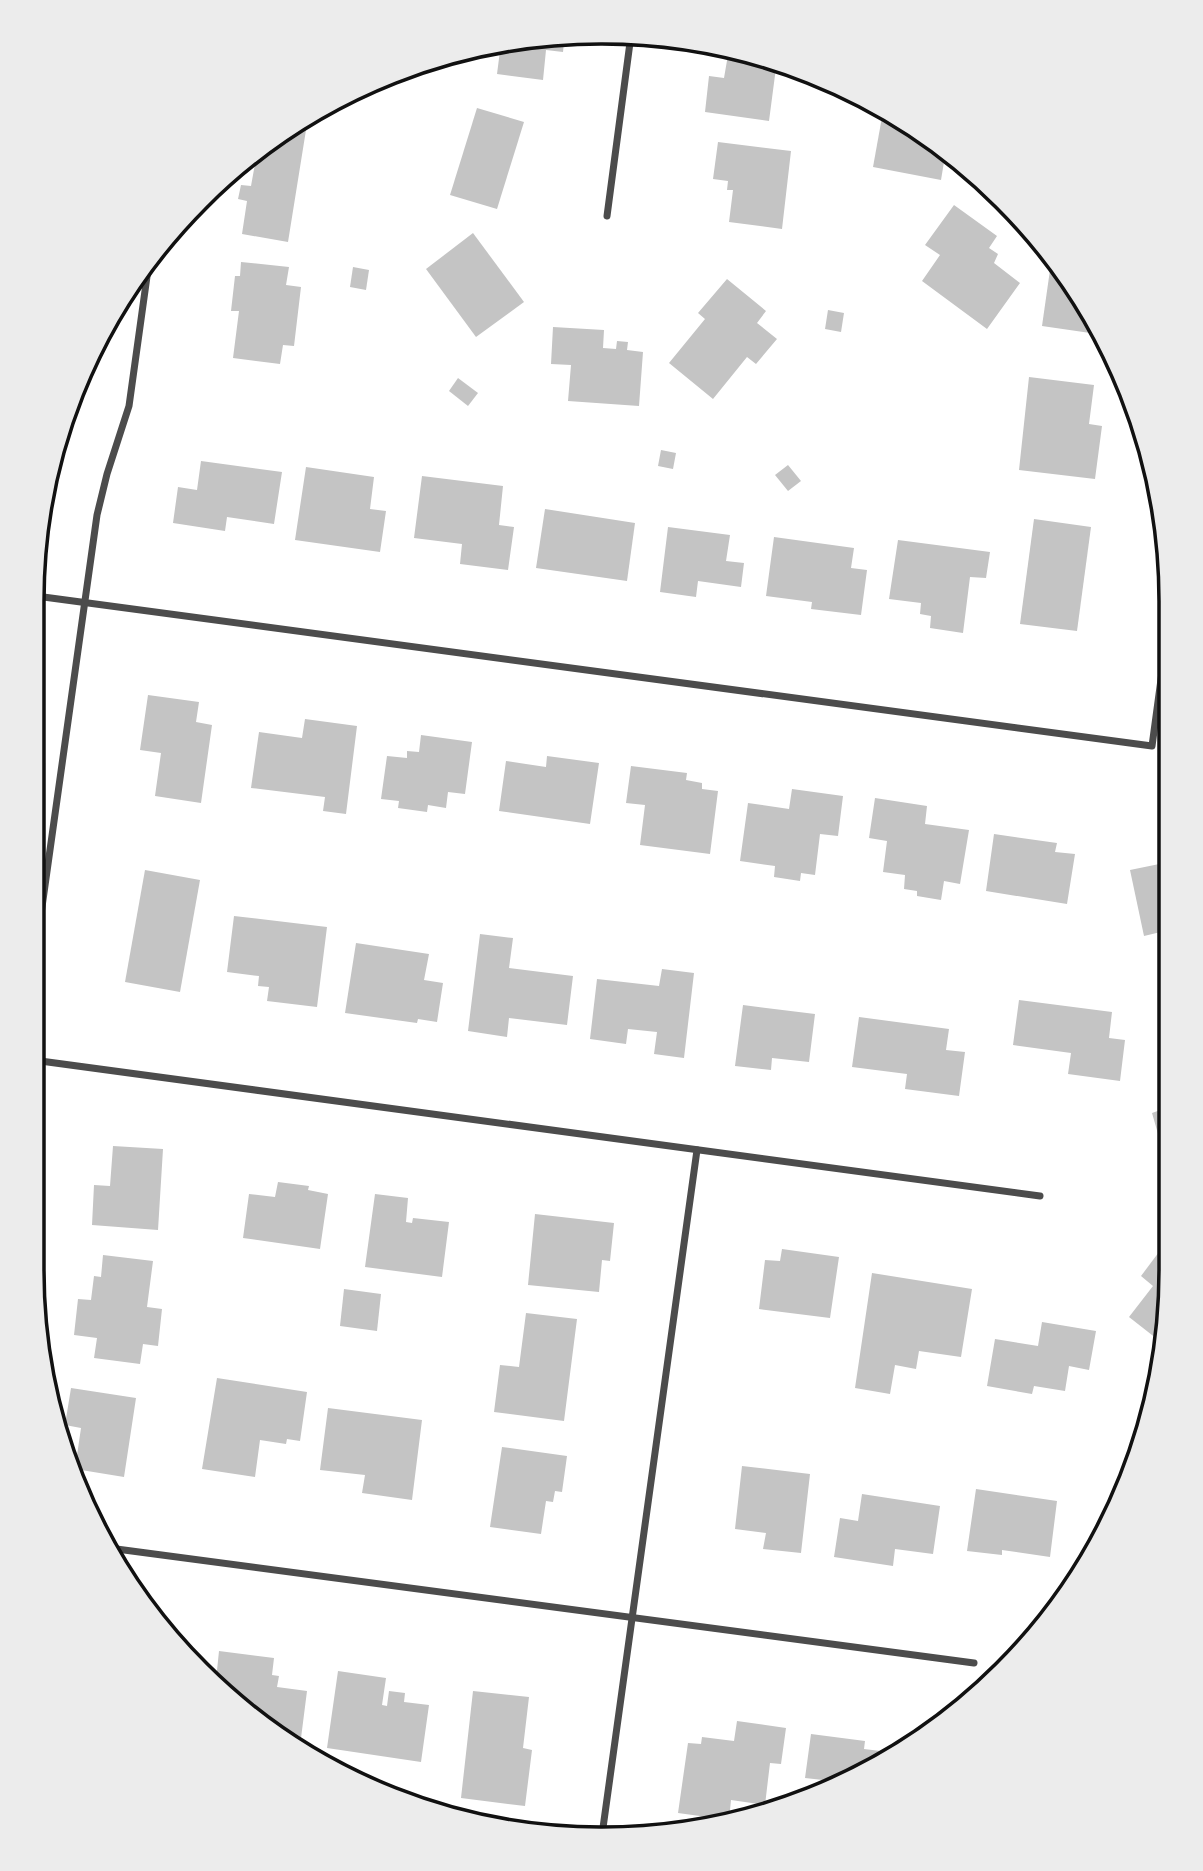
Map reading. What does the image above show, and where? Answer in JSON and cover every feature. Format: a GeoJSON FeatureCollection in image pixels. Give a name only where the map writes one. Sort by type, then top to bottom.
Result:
{"type":"FeatureCollection","features":[{"type":"Feature","properties":{"kind":"street"},"geometry":{"type":"LineString","coordinates":[[607,216],[630,45]]}},
{"type":"Feature","properties":{"kind":"street"},"geometry":{"type":"LineString","coordinates":[[44,893],[97,515],[129,406],[147,280]]}},
{"type":"Feature","properties":{"kind":"street"},"geometry":{"type":"LineString","coordinates":[[44,597],[1152,746],[1159,694]]}},
{"type":"Feature","properties":{"kind":"street"},"geometry":{"type":"LineString","coordinates":[[44,1061],[1040,1196]]}},
{"type":"Feature","properties":{"kind":"street"},"geometry":{"type":"LineString","coordinates":[[603,1827],[697,1150]]}},
{"type":"Feature","properties":{"kind":"street"},"geometry":{"type":"LineString","coordinates":[[119,1549],[974,1663]]}},
{"type":"Feature","properties":{"kind":"building"},"geometry":{"type":"Polygon","coordinates":[[[564,45],[563,52],[546,50],[543,80],[497,74],[500,53],[564,45]]]}},
{"type":"Feature","properties":{"kind":"building"},"geometry":{"type":"Polygon","coordinates":[[[727,58],[776,71],[769,121],[705,112],[709,76],[724,78],[727,58]]]}},
{"type":"Feature","properties":{"kind":"building"},"geometry":{"type":"Polygon","coordinates":[[[477,108],[524,122],[497,209],[450,195],[477,108]]]}},
{"type":"Feature","properties":{"kind":"building"},"geometry":{"type":"Polygon","coordinates":[[[882,119],[944,162],[941,180],[873,167],[882,119]]]}},
{"type":"Feature","properties":{"kind":"building"},"geometry":{"type":"Polygon","coordinates":[[[306,130],[288,242],[242,234],[247,201],[238,199],[241,185],[251,186],[255,165],[306,130]]]}},
{"type":"Feature","properties":{"kind":"building"},"geometry":{"type":"Polygon","coordinates":[[[718,142],[791,151],[782,229],[729,222],[733,190],[727,190],[728,181],[713,179],[718,142]]]}},
{"type":"Feature","properties":{"kind":"building"},"geometry":{"type":"Polygon","coordinates":[[[954,205],[997,236],[989,248],[998,254],[994,263],[1020,283],[987,329],[922,281],[940,255],[925,245],[954,205]]]}},
{"type":"Feature","properties":{"kind":"building"},"geometry":{"type":"Polygon","coordinates":[[[473,233],[524,302],[476,337],[426,269],[473,233]]]}},
{"type":"Feature","properties":{"kind":"building"},"geometry":{"type":"Polygon","coordinates":[[[241,262],[289,267],[286,285],[301,287],[294,346],[283,345],[280,364],[233,358],[239,311],[231,311],[235,276],[240,276],[241,262]]]}},
{"type":"Feature","properties":{"kind":"building"},"geometry":{"type":"Polygon","coordinates":[[[353,267],[369,270],[366,290],[350,287],[353,267]]]}},
{"type":"Feature","properties":{"kind":"building"},"geometry":{"type":"Polygon","coordinates":[[[1050,270],[1090,333],[1042,326],[1050,270]]]}},
{"type":"Feature","properties":{"kind":"building"},"geometry":{"type":"Polygon","coordinates":[[[727,279],[766,311],[757,323],[777,339],[756,364],[747,357],[713,399],[669,363],[705,319],[698,313],[727,279]]]}},
{"type":"Feature","properties":{"kind":"building"},"geometry":{"type":"Polygon","coordinates":[[[828,310],[844,313],[841,332],[825,329],[828,310]]]}},
{"type":"Feature","properties":{"kind":"building"},"geometry":{"type":"Polygon","coordinates":[[[553,327],[604,330],[603,348],[616,349],[617,341],[628,342],[627,350],[643,352],[639,406],[568,401],[571,365],[551,364],[553,327]]]}},
{"type":"Feature","properties":{"kind":"building"},"geometry":{"type":"Polygon","coordinates":[[[1029,377],[1094,385],[1089,424],[1102,426],[1095,479],[1019,470],[1029,377]]]}},
{"type":"Feature","properties":{"kind":"building"},"geometry":{"type":"Polygon","coordinates":[[[458,378],[478,393],[468,406],[449,391],[458,378]]]}},
{"type":"Feature","properties":{"kind":"building"},"geometry":{"type":"Polygon","coordinates":[[[661,450],[676,453],[673,469],[658,466],[661,450]]]}},
{"type":"Feature","properties":{"kind":"building"},"geometry":{"type":"Polygon","coordinates":[[[201,461],[282,472],[274,524],[227,517],[225,531],[173,523],[178,487],[197,490],[201,461]]]}},
{"type":"Feature","properties":{"kind":"building"},"geometry":{"type":"Polygon","coordinates":[[[788,465],[801,481],[788,491],[775,475],[788,465]]]}},
{"type":"Feature","properties":{"kind":"building"},"geometry":{"type":"Polygon","coordinates":[[[306,467],[374,477],[370,509],[386,511],[380,552],[295,540],[306,467]]]}},
{"type":"Feature","properties":{"kind":"building"},"geometry":{"type":"Polygon","coordinates":[[[422,476],[503,486],[499,525],[514,527],[508,570],[460,564],[462,544],[414,538],[422,476]]]}},
{"type":"Feature","properties":{"kind":"building"},"geometry":{"type":"Polygon","coordinates":[[[545,509],[635,523],[627,581],[536,568],[545,509]]]}},
{"type":"Feature","properties":{"kind":"building"},"geometry":{"type":"Polygon","coordinates":[[[1034,519],[1091,527],[1077,631],[1020,624],[1034,519]]]}},
{"type":"Feature","properties":{"kind":"building"},"geometry":{"type":"Polygon","coordinates":[[[668,527],[730,535],[726,561],[744,563],[741,587],[698,581],[696,597],[660,592],[668,527]]]}},
{"type":"Feature","properties":{"kind":"building"},"geometry":{"type":"Polygon","coordinates":[[[774,537],[854,548],[851,568],[867,570],[861,615],[811,609],[812,602],[766,596],[774,537]]]}},
{"type":"Feature","properties":{"kind":"building"},"geometry":{"type":"Polygon","coordinates":[[[898,540],[990,552],[986,578],[970,577],[963,633],[930,628],[931,616],[920,614],[921,603],[889,599],[898,540]]]}},
{"type":"Feature","properties":{"kind":"building"},"geometry":{"type":"Polygon","coordinates":[[[148,695],[199,702],[196,722],[212,725],[201,803],[155,796],[161,753],[140,750],[148,695]]]}},
{"type":"Feature","properties":{"kind":"building"},"geometry":{"type":"Polygon","coordinates":[[[305,719],[357,726],[346,814],[323,811],[325,797],[251,788],[259,732],[302,738],[305,719]]]}},
{"type":"Feature","properties":{"kind":"building"},"geometry":{"type":"Polygon","coordinates":[[[421,735],[472,742],[465,794],[448,792],[446,808],[428,805],[427,812],[398,808],[399,801],[381,799],[387,756],[407,758],[407,751],[419,752],[421,735]]]}},
{"type":"Feature","properties":{"kind":"building"},"geometry":{"type":"Polygon","coordinates":[[[547,756],[599,763],[590,824],[499,811],[506,761],[546,767],[547,756]]]}},
{"type":"Feature","properties":{"kind":"building"},"geometry":{"type":"Polygon","coordinates":[[[631,766],[687,773],[686,780],[702,783],[702,789],[718,791],[710,854],[640,845],[645,805],[626,803],[631,766]]]}},
{"type":"Feature","properties":{"kind":"building"},"geometry":{"type":"Polygon","coordinates":[[[792,789],[843,796],[838,836],[820,834],[815,875],[801,873],[800,881],[774,877],[775,866],[740,861],[748,803],[789,809],[792,789]]]}},
{"type":"Feature","properties":{"kind":"building"},"geometry":{"type":"Polygon","coordinates":[[[875,798],[927,806],[925,824],[969,830],[960,884],[944,881],[941,900],[917,896],[917,891],[904,889],[905,875],[883,872],[887,841],[869,838],[875,798]]]}},
{"type":"Feature","properties":{"kind":"building"},"geometry":{"type":"Polygon","coordinates":[[[994,834],[1057,843],[1055,852],[1075,854],[1067,904],[986,891],[994,834]]]}},
{"type":"Feature","properties":{"kind":"building"},"geometry":{"type":"Polygon","coordinates":[[[1159,864],[1159,932],[1144,936],[1130,870],[1159,864]]]}},
{"type":"Feature","properties":{"kind":"building"},"geometry":{"type":"Polygon","coordinates":[[[145,870],[200,880],[180,992],[125,982],[145,870]]]}},
{"type":"Feature","properties":{"kind":"building"},"geometry":{"type":"Polygon","coordinates":[[[234,916],[327,927],[317,1007],[267,1001],[269,987],[258,986],[259,976],[227,972],[234,916]]]}},
{"type":"Feature","properties":{"kind":"building"},"geometry":{"type":"Polygon","coordinates":[[[480,934],[513,938],[509,968],[573,976],[567,1025],[509,1018],[507,1037],[468,1031],[480,934]]]}},
{"type":"Feature","properties":{"kind":"building"},"geometry":{"type":"Polygon","coordinates":[[[356,943],[429,954],[424,980],[443,983],[437,1022],[418,1019],[417,1023],[345,1013],[356,943]]]}},
{"type":"Feature","properties":{"kind":"building"},"geometry":{"type":"Polygon","coordinates":[[[662,969],[694,973],[684,1058],[654,1054],[657,1032],[628,1029],[626,1044],[590,1039],[597,979],[659,986],[662,969]]]}},
{"type":"Feature","properties":{"kind":"building"},"geometry":{"type":"Polygon","coordinates":[[[1019,1000],[1112,1012],[1109,1038],[1125,1040],[1120,1081],[1068,1074],[1071,1053],[1013,1045],[1019,1000]]]}},
{"type":"Feature","properties":{"kind":"building"},"geometry":{"type":"Polygon","coordinates":[[[743,1005],[815,1014],[809,1062],[772,1058],[771,1070],[735,1066],[743,1005]]]}},
{"type":"Feature","properties":{"kind":"building"},"geometry":{"type":"Polygon","coordinates":[[[859,1017],[949,1029],[946,1050],[965,1052],[959,1096],[905,1089],[907,1074],[852,1067],[859,1017]]]}},
{"type":"Feature","properties":{"kind":"building"},"geometry":{"type":"Polygon","coordinates":[[[1159,1110],[1159,1137],[1152,1113],[1159,1110]]]}},
{"type":"Feature","properties":{"kind":"building"},"geometry":{"type":"Polygon","coordinates":[[[113,1146],[163,1149],[158,1230],[92,1225],[94,1185],[110,1186],[113,1146]]]}},
{"type":"Feature","properties":{"kind":"building"},"geometry":{"type":"Polygon","coordinates":[[[278,1182],[309,1186],[308,1190],[328,1194],[320,1249],[243,1238],[249,1194],[275,1197],[278,1182]]]}},
{"type":"Feature","properties":{"kind":"building"},"geometry":{"type":"Polygon","coordinates":[[[375,1194],[408,1198],[406,1222],[412,1223],[413,1218],[449,1222],[442,1277],[365,1267],[375,1194]]]}},
{"type":"Feature","properties":{"kind":"building"},"geometry":{"type":"Polygon","coordinates":[[[535,1214],[614,1223],[610,1261],[602,1260],[599,1292],[528,1285],[535,1214]]]}},
{"type":"Feature","properties":{"kind":"building"},"geometry":{"type":"Polygon","coordinates":[[[782,1249],[839,1257],[830,1318],[759,1309],[765,1260],[780,1261],[782,1249]]]}},
{"type":"Feature","properties":{"kind":"building"},"geometry":{"type":"Polygon","coordinates":[[[1159,1252],[1155,1337],[1129,1317],[1153,1286],[1141,1276],[1159,1252]]]}},
{"type":"Feature","properties":{"kind":"building"},"geometry":{"type":"Polygon","coordinates":[[[103,1255],[153,1261],[147,1307],[162,1309],[158,1346],[143,1344],[140,1364],[94,1358],[97,1338],[74,1335],[78,1299],[91,1300],[94,1276],[101,1277],[103,1255]]]}},
{"type":"Feature","properties":{"kind":"building"},"geometry":{"type":"Polygon","coordinates":[[[872,1273],[972,1289],[961,1357],[919,1351],[916,1369],[895,1365],[890,1394],[855,1388],[872,1273]]]}},
{"type":"Feature","properties":{"kind":"building"},"geometry":{"type":"Polygon","coordinates":[[[344,1289],[381,1294],[377,1331],[340,1326],[344,1289]]]}},
{"type":"Feature","properties":{"kind":"building"},"geometry":{"type":"Polygon","coordinates":[[[526,1313],[577,1319],[564,1421],[494,1412],[500,1365],[519,1367],[526,1313]]]}},
{"type":"Feature","properties":{"kind":"building"},"geometry":{"type":"Polygon","coordinates":[[[1042,1322],[1096,1331],[1089,1370],[1069,1366],[1065,1391],[1034,1386],[1032,1394],[987,1386],[995,1339],[1038,1346],[1042,1322]]]}},
{"type":"Feature","properties":{"kind":"building"},"geometry":{"type":"Polygon","coordinates":[[[217,1378],[307,1392],[300,1441],[287,1439],[286,1444],[260,1440],[255,1477],[202,1469],[217,1378]]]}},
{"type":"Feature","properties":{"kind":"building"},"geometry":{"type":"Polygon","coordinates":[[[71,1388],[136,1398],[124,1477],[81,1470],[77,1458],[81,1428],[66,1425],[71,1388]]]}},
{"type":"Feature","properties":{"kind":"building"},"geometry":{"type":"Polygon","coordinates":[[[328,1408],[422,1420],[412,1500],[362,1493],[365,1475],[320,1470],[328,1408]]]}},
{"type":"Feature","properties":{"kind":"building"},"geometry":{"type":"Polygon","coordinates":[[[502,1447],[567,1456],[562,1492],[555,1491],[553,1502],[546,1501],[541,1534],[490,1527],[502,1447]]]}},
{"type":"Feature","properties":{"kind":"building"},"geometry":{"type":"Polygon","coordinates":[[[742,1466],[810,1474],[801,1553],[763,1549],[766,1533],[735,1529],[742,1466]]]}},
{"type":"Feature","properties":{"kind":"building"},"geometry":{"type":"Polygon","coordinates":[[[976,1489],[1057,1501],[1050,1557],[1002,1550],[1002,1555],[967,1551],[976,1489]]]}},
{"type":"Feature","properties":{"kind":"building"},"geometry":{"type":"Polygon","coordinates":[[[862,1494],[940,1506],[933,1554],[895,1549],[893,1566],[834,1557],[840,1518],[858,1521],[862,1494]]]}},
{"type":"Feature","properties":{"kind":"building"},"geometry":{"type":"Polygon","coordinates":[[[219,1651],[274,1658],[272,1675],[279,1676],[277,1687],[307,1691],[301,1739],[262,1712],[217,1673],[219,1651]]]}},
{"type":"Feature","properties":{"kind":"building"},"geometry":{"type":"Polygon","coordinates":[[[338,1671],[386,1678],[382,1705],[387,1706],[389,1691],[405,1693],[404,1702],[429,1705],[421,1762],[327,1748],[338,1671]]]}},
{"type":"Feature","properties":{"kind":"building"},"geometry":{"type":"Polygon","coordinates":[[[473,1691],[529,1697],[523,1748],[532,1750],[525,1806],[461,1798],[473,1691]]]}},
{"type":"Feature","properties":{"kind":"building"},"geometry":{"type":"Polygon","coordinates":[[[737,1721],[786,1728],[781,1764],[770,1763],[765,1802],[759,1804],[731,1800],[730,1812],[709,1817],[678,1813],[688,1743],[701,1744],[702,1737],[734,1741],[737,1721]]]}},
{"type":"Feature","properties":{"kind":"building"},"geometry":{"type":"Polygon","coordinates":[[[811,1734],[865,1741],[864,1749],[883,1751],[823,1781],[805,1778],[811,1734]]]}}]}
